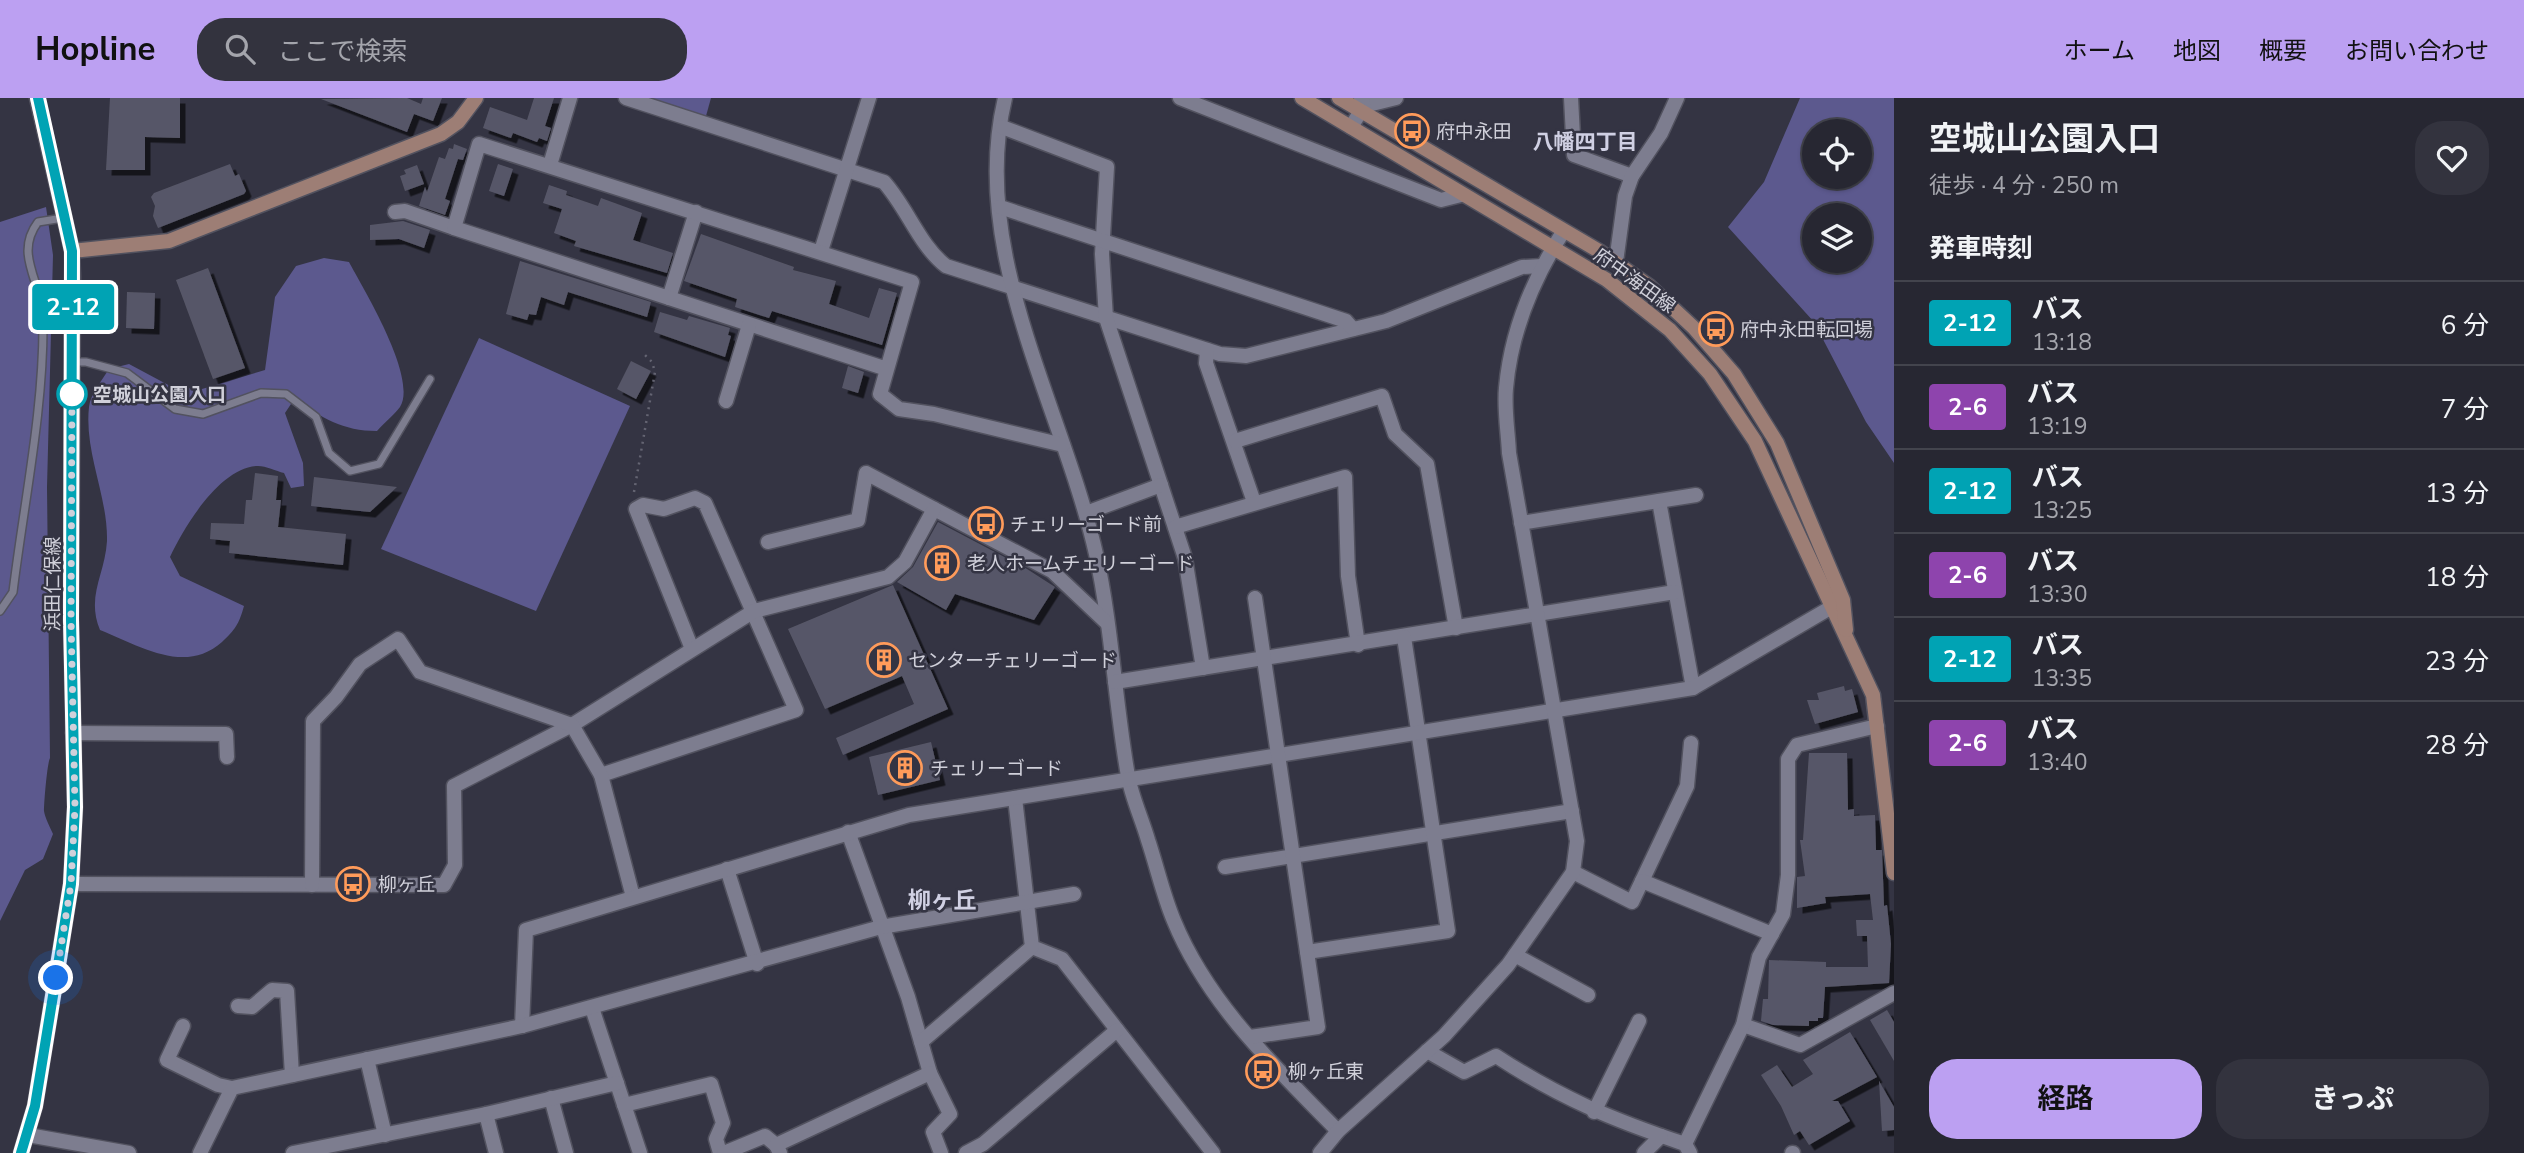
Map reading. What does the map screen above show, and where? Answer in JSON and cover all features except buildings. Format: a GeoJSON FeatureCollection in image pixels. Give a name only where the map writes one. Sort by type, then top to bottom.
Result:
{"type":"FeatureCollection","features":[{"type":"Feature","properties":{"kind":"main road","name":"浜田仁保線"},"geometry":{"type":"LineString","coordinates":[[21,1153],[29,1135],[71,884],[75,807],[71,620],[72,251],[37,98]]}},
{"type":"Feature","properties":{"kind":"main road"},"geometry":{"type":"LineString","coordinates":[[72,251],[169,242],[441,134],[458,122],[476,98]]}},
{"type":"Feature","properties":{"kind":"main road","name":"府中海田線"},"geometry":{"type":"LineString","coordinates":[[1301,98],[1552,248],[1639,303],[1670,330],[1710,374],[1755,440],[1837,603]]}},
{"type":"Feature","properties":{"kind":"main road","name":"府中海田線"},"geometry":{"type":"LineString","coordinates":[[1339,98],[1362,105],[1563,232],[1616,262],[1680,313],[1746,391],[1786,462],[1837,603],[1847,642],[1873,695],[1894,873]]}},
{"type":"Feature","properties":{"kind":"street"},"geometry":{"type":"LineString","coordinates":[[550,165],[570,98]]}},
{"type":"Feature","properties":{"kind":"street"},"geometry":{"type":"LineString","coordinates":[[626,98],[884,183],[901,201],[930,254],[946,266],[1207,350],[1247,356],[1387,321],[1521,267],[1542,266]]}},
{"type":"Feature","properties":{"kind":"street"},"geometry":{"type":"LineString","coordinates":[[821,251],[869,98]]}},
{"type":"Feature","properties":{"kind":"street"},"geometry":{"type":"LineString","coordinates":[[1005,98],[997,176],[1006,257],[1021,322],[1086,513],[1107,623],[1129,779],[1174,920],[1203,979],[1250,1037],[1338,1131]]}},
{"type":"Feature","properties":{"kind":"street"},"geometry":{"type":"LineString","coordinates":[[1180,98],[1441,200],[1461,195]]}},
{"type":"Feature","properties":{"kind":"street"},"geometry":{"type":"LineString","coordinates":[[1351,127],[1362,105],[1396,98]]}},
{"type":"Feature","properties":{"kind":"street"},"geometry":{"type":"LineString","coordinates":[[1616,262],[1625,196],[1632,176],[1661,133],[1677,98]]}},
{"type":"Feature","properties":{"kind":"street"},"geometry":{"type":"LineString","coordinates":[[1567,99],[1574,155],[1632,176]]}},
{"type":"Feature","properties":{"kind":"street"},"geometry":{"type":"LineString","coordinates":[[1002,127],[1107,167],[1103,239],[1106,318],[1185,558],[1203,668]]}},
{"type":"Feature","properties":{"kind":"street"},"geometry":{"type":"LineString","coordinates":[[454,228],[479,144],[912,282],[880,394],[899,409],[934,414],[1063,445]]}},
{"type":"Feature","properties":{"kind":"street"},"geometry":{"type":"LineString","coordinates":[[1000,207],[1346,321],[1353,329]]}},
{"type":"Feature","properties":{"kind":"street"},"geometry":{"type":"LineString","coordinates":[[395,212],[405,211],[887,369]]}},
{"type":"Feature","properties":{"kind":"street"},"geometry":{"type":"LineString","coordinates":[[669,298],[695,212]]}},
{"type":"Feature","properties":{"kind":"street"},"geometry":{"type":"LineString","coordinates":[[1320,1153],[1338,1131],[1427,1051],[1515,955],[1573,872],[1577,842],[1509,453],[1506,390],[1512,346],[1542,266],[1563,232]]}},
{"type":"Feature","properties":{"kind":"street"},"geometry":{"type":"LineString","coordinates":[[726,401],[750,325]]}},
{"type":"Feature","properties":{"kind":"street"},"geometry":{"type":"LineString","coordinates":[[1207,350],[1206,363],[1254,502]]}},
{"type":"Feature","properties":{"kind":"street"},"geometry":{"type":"LineString","coordinates":[[1235,441],[1382,396],[1395,434],[1427,464],[1456,628]]}},
{"type":"Feature","properties":{"kind":"street"},"geometry":{"type":"LineString","coordinates":[[768,542],[858,520],[866,473],[1052,571],[1107,623]]}},
{"type":"Feature","properties":{"kind":"street"},"geometry":{"type":"LineString","coordinates":[[1175,527],[1254,502],[1345,478],[1348,576],[1359,645]]}},
{"type":"Feature","properties":{"kind":"street"},"geometry":{"type":"LineString","coordinates":[[1086,513],[1161,485]]}},
{"type":"Feature","properties":{"kind":"street"},"geometry":{"type":"LineString","coordinates":[[1521,523],[1696,495]]}},
{"type":"Feature","properties":{"kind":"street"},"geometry":{"type":"LineString","coordinates":[[601,775],[796,710],[705,503],[695,498],[664,509],[643,505],[636,509],[692,649]]}},
{"type":"Feature","properties":{"kind":"street"},"geometry":{"type":"LineString","coordinates":[[1659,500],[1693,688]]}},
{"type":"Feature","properties":{"kind":"street"},"geometry":{"type":"LineString","coordinates":[[71,884],[444,885],[455,865],[454,786],[572,724],[754,611],[888,577],[905,562],[934,509]]}},
{"type":"Feature","properties":{"kind":"street"},"geometry":{"type":"LineString","coordinates":[[1115,682],[1404,638],[1538,613],[1675,592]]}},
{"type":"Feature","properties":{"kind":"street"},"geometry":{"type":"LineString","coordinates":[[1250,1037],[1318,1027],[1255,598]]}},
{"type":"Feature","properties":{"kind":"street"},"geometry":{"type":"LineString","coordinates":[[522,1026],[526,930],[909,815],[1693,688],[1837,603]]}},
{"type":"Feature","properties":{"kind":"street"},"geometry":{"type":"LineString","coordinates":[[1307,952],[1448,931],[1404,638]]}},
{"type":"Feature","properties":{"kind":"street"},"geometry":{"type":"LineString","coordinates":[[312,885],[313,721],[336,697],[360,664],[398,639],[421,671],[572,724],[601,775],[633,897]]}},
{"type":"Feature","properties":{"kind":"street"},"geometry":{"type":"LineString","coordinates":[[1427,1051],[1464,1072],[1496,1056],[1545,1088],[1594,1112],[1687,1148],[1743,1025],[1759,957],[1783,914],[1788,874],[1788,759],[1797,745],[1877,726]]}},
{"type":"Feature","properties":{"kind":"street"},"geometry":{"type":"LineString","coordinates":[[73,733],[226,734],[227,757]]}},
{"type":"Feature","properties":{"kind":"street"},"geometry":{"type":"LineString","coordinates":[[1573,872],[1632,902],[1687,786],[1691,743]]}},
{"type":"Feature","properties":{"kind":"street"},"geometry":{"type":"LineString","coordinates":[[1015,798],[1032,947]]}},
{"type":"Feature","properties":{"kind":"street"},"geometry":{"type":"LineString","coordinates":[[1224,867],[1294,858],[1572,811]]}},
{"type":"Feature","properties":{"kind":"street"},"geometry":{"type":"LineString","coordinates":[[848,832],[908,997],[930,1073],[950,1114],[933,1132],[941,1153]]}},
{"type":"Feature","properties":{"kind":"street"},"geometry":{"type":"LineString","coordinates":[[727,869],[757,964]]}},
{"type":"Feature","properties":{"kind":"street"},"geometry":{"type":"LineString","coordinates":[[1642,881],[1772,934]]}},
{"type":"Feature","properties":{"kind":"street"},"geometry":{"type":"LineString","coordinates":[[183,1026],[167,1060],[218,1085],[232,1088],[522,1026],[757,964],[881,927],[1074,894]]}},
{"type":"Feature","properties":{"kind":"street"},"geometry":{"type":"LineString","coordinates":[[1032,947],[1062,959],[1213,1153]]}},
{"type":"Feature","properties":{"kind":"street"},"geometry":{"type":"LineString","coordinates":[[921,1042],[1032,947]]}},
{"type":"Feature","properties":{"kind":"street"},"geometry":{"type":"LineString","coordinates":[[1515,955],[1588,995]]}},
{"type":"Feature","properties":{"kind":"street"},"geometry":{"type":"LineString","coordinates":[[238,1006],[252,1007],[272,990],[287,991],[292,1075]]}},
{"type":"Feature","properties":{"kind":"street"},"geometry":{"type":"LineString","coordinates":[[1743,1025],[1800,1045],[1894,993]]}},
{"type":"Feature","properties":{"kind":"street"},"geometry":{"type":"LineString","coordinates":[[592,1008],[640,1153]]}},
{"type":"Feature","properties":{"kind":"street"},"geometry":{"type":"LineString","coordinates":[[1594,1112],[1639,1021]]}},
{"type":"Feature","properties":{"kind":"street"},"geometry":{"type":"LineString","coordinates":[[967,1153],[983,1144],[1117,1030]]}},
{"type":"Feature","properties":{"kind":"street"},"geometry":{"type":"LineString","coordinates":[[367,1059],[385,1135]]}},
{"type":"Feature","properties":{"kind":"street"},"geometry":{"type":"LineString","coordinates":[[624,1105],[711,1084],[723,1123],[716,1139],[722,1153],[765,1136],[778,1149],[930,1073]]}},
{"type":"Feature","properties":{"kind":"street"},"geometry":{"type":"LineString","coordinates":[[293,1153],[485,1114],[617,1083]]}},
{"type":"Feature","properties":{"kind":"street"},"geometry":{"type":"LineString","coordinates":[[200,1153],[232,1088]]}},
{"type":"Feature","properties":{"kind":"street"},"geometry":{"type":"LineString","coordinates":[[551,1098],[566,1153]]}},
{"type":"Feature","properties":{"kind":"street"},"geometry":{"type":"LineString","coordinates":[[485,1114],[496,1153]]}},
{"type":"Feature","properties":{"kind":"street"},"geometry":{"type":"LineString","coordinates":[[29,1135],[130,1153]]}},
{"type":"Feature","properties":{"kind":"street"},"geometry":{"type":"LineString","coordinates":[[1644,1153],[1661,1136]]}},
{"type":"Feature","properties":{"kind":"lane"},"geometry":{"type":"LineString","coordinates":[[0,611],[13,592],[43,354],[43,314],[28,256],[28,236],[38,222],[63,218]]}},
{"type":"Feature","properties":{"kind":"lane"},"geometry":{"type":"LineString","coordinates":[[73,362],[86,362],[127,373],[175,409],[203,414],[261,393],[286,394],[316,417],[329,453],[350,471],[379,464],[430,379]]}},
{"type":"Feature","properties":{"kind":"path"},"geometry":{"type":"LineString","coordinates":[[636,509],[632,501],[655,372],[652,362],[643,353]]}},
{"type":"Feature","properties":{"kind":"shaded area"},"geometry":{"type":"Polygon","coordinates":[[[651,98],[711,98],[706,116],[651,98]]]}},
{"type":"Feature","properties":{"kind":"shaded area"},"geometry":{"type":"Polygon","coordinates":[[[1800,98],[1894,98],[1894,463],[1866,422],[1814,322],[1728,227],[1764,182],[1800,98]]]}},
{"type":"Feature","properties":{"kind":"shaded area"},"geometry":{"type":"Polygon","coordinates":[[[46,207],[53,255],[47,487],[50,758],[44,811],[53,834],[43,859],[25,870],[0,921],[0,222],[46,207]]]}},
{"type":"Feature","properties":{"kind":"shaded area"},"geometry":{"type":"Polygon","coordinates":[[[324,258],[349,262],[387,334],[402,376],[404,394],[400,407],[377,431],[365,430],[333,422],[295,398],[285,413],[303,463],[304,486],[291,488],[284,473],[268,468],[258,466],[244,469],[217,487],[194,515],[170,557],[180,576],[244,606],[236,626],[222,642],[208,652],[178,657],[146,650],[100,630],[95,607],[107,541],[104,507],[88,424],[90,402],[97,388],[109,369],[129,364],[172,387],[202,389],[265,370],[275,297],[296,266],[324,258]]]}},
{"type":"Feature","properties":{"kind":"shaded area"},"geometry":{"type":"Polygon","coordinates":[[[479,338],[630,406],[536,611],[381,549],[479,338]]]}},
{"type":"Feature","properties":{"kind":"bus line","name":"2-12"},"geometry":{"type":"LineString","coordinates":[[21,1153],[29,1135],[35,1106],[71,884],[75,807],[71,620],[74,276],[72,251],[38,98]]}},
{"type":"Feature","properties":{"kind":"place","name":"府中永田"},"geometry":{"type":"Point","coordinates":[1412,131]}},
{"type":"Feature","properties":{"kind":"place","name":"府中永田転回場"},"geometry":{"type":"Point","coordinates":[1716,329]}},
{"type":"Feature","properties":{"kind":"place","name":"空城山公園入口"},"geometry":{"type":"Point","coordinates":[72,394]}},
{"type":"Feature","properties":{"kind":"place","name":"チェリーゴード前"},"geometry":{"type":"Point","coordinates":[986,524]}},
{"type":"Feature","properties":{"kind":"place","name":"老人ホームチェリーゴード"},"geometry":{"type":"Point","coordinates":[942,563]}},
{"type":"Feature","properties":{"kind":"place","name":"センターチェリーゴード"},"geometry":{"type":"Point","coordinates":[884,660]}},
{"type":"Feature","properties":{"kind":"place","name":"チェリーゴード"},"geometry":{"type":"Point","coordinates":[905,768]}},
{"type":"Feature","properties":{"kind":"place","name":"柳ヶ丘"},"geometry":{"type":"Point","coordinates":[353,884]}},
{"type":"Feature","properties":{"kind":"place","name":"柳ヶ丘東"},"geometry":{"type":"Point","coordinates":[1263,1071]}},
{"type":"Feature","properties":{"kind":"district","name":"八幡四丁目"},"geometry":{"type":"Point","coordinates":[1585,142]}},
{"type":"Feature","properties":{"kind":"district","name":"柳ヶ丘"},"geometry":{"type":"Point","coordinates":[942,900]}},
{"type":"Feature","properties":{"kind":"route"},"geometry":{"type":"LineString","coordinates":[[56,978],[71,884],[75,807],[71,620],[72,386],[72,394]]}}]}
